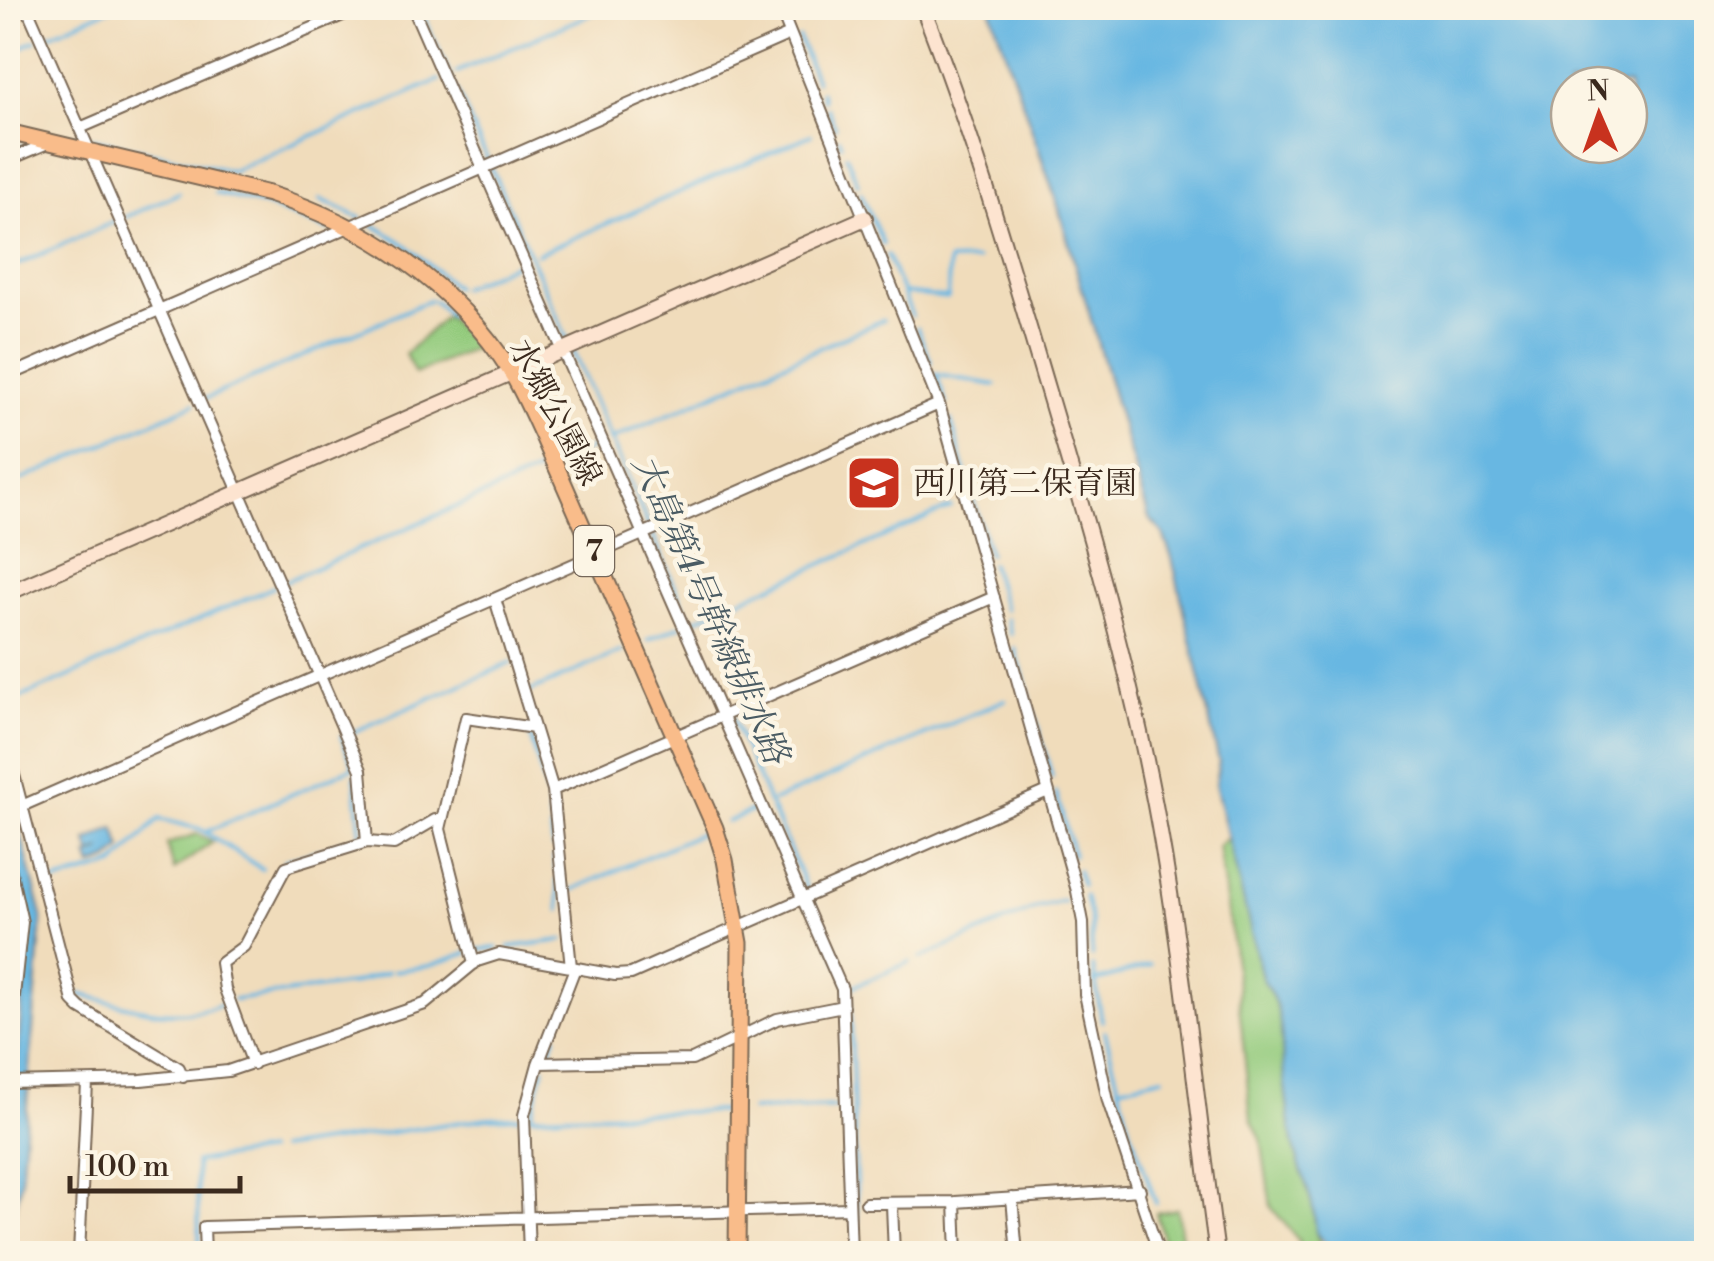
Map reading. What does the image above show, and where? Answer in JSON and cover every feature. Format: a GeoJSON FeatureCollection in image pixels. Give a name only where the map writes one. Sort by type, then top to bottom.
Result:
{"type":"FeatureCollection","features":[{"type":"Feature","properties":{"kind":"main road","name":"水郷公園線"},"geometry":{"type":"LineString","coordinates":[[8,132],[269,194],[351,227],[433,282],[466,315],[512,373],[714,828],[739,928],[737,1254]]}},
{"type":"Feature","properties":{"kind":"street"},"geometry":{"type":"LineString","coordinates":[[27,8],[361,770],[367,842]]}},
{"type":"Feature","properties":{"kind":"street"},"geometry":{"type":"LineString","coordinates":[[80,128],[358,8]]}},
{"type":"Feature","properties":{"kind":"street"},"geometry":{"type":"LineString","coordinates":[[413,8],[569,348],[808,897],[842,988],[851,1254]]}},
{"type":"Feature","properties":{"kind":"street"},"geometry":{"type":"LineString","coordinates":[[780,8],[940,404],[1084,922],[1085,994],[1108,1101],[1159,1254]]}},
{"type":"Feature","properties":{"kind":"street"},"geometry":{"type":"LineString","coordinates":[[922,8],[979,162],[1013,272],[1125,667],[1166,869],[1217,1254]]}},
{"type":"Feature","properties":{"kind":"street"},"geometry":{"type":"LineString","coordinates":[[8,376],[790,34]]}},
{"type":"Feature","properties":{"kind":"street"},"geometry":{"type":"LineString","coordinates":[[8,160],[49,142]]}},
{"type":"Feature","properties":{"kind":"street"},"geometry":{"type":"LineString","coordinates":[[8,593],[864,218]]}},
{"type":"Feature","properties":{"kind":"street"},"geometry":{"type":"LineString","coordinates":[[15,808],[940,404]]}},
{"type":"Feature","properties":{"kind":"street"},"geometry":{"type":"LineString","coordinates":[[553,790],[994,597]]}},
{"type":"Feature","properties":{"kind":"street"},"geometry":{"type":"LineString","coordinates":[[495,598],[553,790],[573,967],[524,1115],[529,1254]]}},
{"type":"Feature","properties":{"kind":"street"},"geometry":{"type":"LineString","coordinates":[[474,964],[440,829],[466,718],[534,728]]}},
{"type":"Feature","properties":{"kind":"street"},"geometry":{"type":"LineString","coordinates":[[8,752],[15,808],[76,1006],[178,1068],[183,1077]]}},
{"type":"Feature","properties":{"kind":"street"},"geometry":{"type":"LineString","coordinates":[[8,859],[22,922],[9,1029],[10,1082],[87,1083],[183,1077],[252,1064],[425,1004],[474,964],[499,954],[631,974],[1048,792]]}},
{"type":"Feature","properties":{"kind":"street"},"geometry":{"type":"LineString","coordinates":[[252,1064],[225,989],[221,964],[244,946],[286,867],[367,842],[394,844],[435,820],[442,820]]}},
{"type":"Feature","properties":{"kind":"street"},"geometry":{"type":"LineString","coordinates":[[539,1062],[692,1060],[777,1019],[843,1006]]}},
{"type":"Feature","properties":{"kind":"street"},"geometry":{"type":"LineString","coordinates":[[79,1254],[87,1083]]}},
{"type":"Feature","properties":{"kind":"street"},"geometry":{"type":"LineString","coordinates":[[866,1203],[956,1202],[1140,1190]]}},
{"type":"Feature","properties":{"kind":"street"},"geometry":{"type":"LineString","coordinates":[[1012,1198],[1016,1254]]}},
{"type":"Feature","properties":{"kind":"street"},"geometry":{"type":"LineString","coordinates":[[956,1202],[957,1254]]}},
{"type":"Feature","properties":{"kind":"street"},"geometry":{"type":"LineString","coordinates":[[892,1205],[894,1254]]}},
{"type":"Feature","properties":{"kind":"street"},"geometry":{"type":"LineString","coordinates":[[205,1254],[204,1226],[849,1208]]}},
{"type":"Feature","properties":{"kind":"green space"},"geometry":{"type":"Polygon","coordinates":[[[446,316],[477,347],[415,374],[405,354],[446,316]]]}},
{"type":"Feature","properties":{"kind":"green space"},"geometry":{"type":"Polygon","coordinates":[[[197,834],[213,842],[174,870],[167,844],[197,834]]]}},
{"type":"Feature","properties":{"kind":"green space"},"geometry":{"type":"Polygon","coordinates":[[[1229,837],[1263,981],[1280,1015],[1295,1150],[1312,1202],[1317,1236],[1326,1253],[1278,1253],[1297,1250],[1300,1242],[1271,1207],[1261,1139],[1251,1119],[1218,846],[1229,837]]]}},
{"type":"Feature","properties":{"kind":"green space"},"geometry":{"type":"Polygon","coordinates":[[[1177,1209],[1183,1253],[1167,1253],[1156,1213],[1177,1209]]]}},
{"type":"Feature","properties":{"kind":"water"},"geometry":{"type":"Polygon","coordinates":[[[990,8],[1706,8],[1706,1253],[1335,1253],[1316,1233],[1312,1204],[1291,1132],[1279,1019],[1263,981],[1215,784],[1219,762],[1172,558],[1162,532],[1149,518],[1057,203],[990,8]]]}},
{"type":"Feature","properties":{"kind":"water"},"geometry":{"type":"Polygon","coordinates":[[[8,784],[42,916],[21,1181],[8,1242],[8,1168],[29,915],[8,836],[8,784]]]}},
{"type":"Feature","properties":{"kind":"water"},"geometry":{"type":"Polygon","coordinates":[[[114,828],[122,848],[110,859],[92,866],[88,856],[102,850],[91,853],[87,841],[114,828]]]}},
{"type":"Feature","properties":{"kind":"waterway"},"geometry":{"type":"LineString","coordinates":[[47,36],[111,8]]}},
{"type":"Feature","properties":{"kind":"waterway","name":"大島第4号幹線排水路"},"geometry":{"type":"LineString","coordinates":[[420,8],[568,341]]}},
{"type":"Feature","properties":{"kind":"waterway"},"geometry":{"type":"LineString","coordinates":[[457,72],[605,8]]}},
{"type":"Feature","properties":{"kind":"waterway"},"geometry":{"type":"LineString","coordinates":[[786,8],[793,23]]}},
{"type":"Feature","properties":{"kind":"waterway"},"geometry":{"type":"LineString","coordinates":[[799,38],[816,81]]}},
{"type":"Feature","properties":{"kind":"waterway"},"geometry":{"type":"LineString","coordinates":[[8,53],[35,41]]}},
{"type":"Feature","properties":{"kind":"waterway"},"geometry":{"type":"LineString","coordinates":[[234,170],[439,80]]}},
{"type":"Feature","properties":{"kind":"waterway"},"geometry":{"type":"LineString","coordinates":[[821,92],[823,100]]}},
{"type":"Feature","properties":{"kind":"waterway"},"geometry":{"type":"LineString","coordinates":[[827,108],[835,127]]}},
{"type":"Feature","properties":{"kind":"waterway"},"geometry":{"type":"LineString","coordinates":[[537,254],[811,135]]}},
{"type":"Feature","properties":{"kind":"waterway"},"geometry":{"type":"LineString","coordinates":[[89,138],[231,171]]}},
{"type":"Feature","properties":{"kind":"waterway"},"geometry":{"type":"LineString","coordinates":[[839,139],[841,144]]}},
{"type":"Feature","properties":{"kind":"waterway"},"geometry":{"type":"LineString","coordinates":[[8,144],[23,147]]}},
{"type":"Feature","properties":{"kind":"waterway"},"geometry":{"type":"LineString","coordinates":[[846,155],[858,184]]}},
{"type":"Feature","properties":{"kind":"waterway"},"geometry":{"type":"LineString","coordinates":[[126,217],[179,193]]}},
{"type":"Feature","properties":{"kind":"waterway"},"geometry":{"type":"LineString","coordinates":[[216,193],[263,205],[328,230]]}},
{"type":"Feature","properties":{"kind":"waterway"},"geometry":{"type":"LineString","coordinates":[[861,193],[883,244]]}},
{"type":"Feature","properties":{"kind":"waterway"},"geometry":{"type":"LineString","coordinates":[[320,199],[360,218]]}},
{"type":"Feature","properties":{"kind":"waterway"},"geometry":{"type":"LineString","coordinates":[[8,269],[116,221]]}},
{"type":"Feature","properties":{"kind":"waterway"},"geometry":{"type":"LineString","coordinates":[[372,224],[406,245],[455,287]]}},
{"type":"Feature","properties":{"kind":"waterway"},"geometry":{"type":"LineString","coordinates":[[887,255],[912,316]]}},
{"type":"Feature","properties":{"kind":"waterway"},"geometry":{"type":"LineString","coordinates":[[903,293],[948,298],[949,261],[977,260]]}},
{"type":"Feature","properties":{"kind":"waterway"},"geometry":{"type":"LineString","coordinates":[[461,288],[519,262]]}},
{"type":"Feature","properties":{"kind":"waterway"},"geometry":{"type":"LineString","coordinates":[[205,399],[430,300]]}},
{"type":"Feature","properties":{"kind":"waterway"},"geometry":{"type":"LineString","coordinates":[[434,301],[449,315]]}},
{"type":"Feature","properties":{"kind":"waterway"},"geometry":{"type":"LineString","coordinates":[[610,440],[883,320]]}},
{"type":"Feature","properties":{"kind":"waterway"},"geometry":{"type":"LineString","coordinates":[[917,328],[931,362]]}},
{"type":"Feature","properties":{"kind":"waterway","name":"大島第4号幹線排水路"},"geometry":{"type":"LineString","coordinates":[[572,350],[850,988],[858,1254]]}},
{"type":"Feature","properties":{"kind":"waterway"},"geometry":{"type":"LineString","coordinates":[[936,374],[946,403]]}},
{"type":"Feature","properties":{"kind":"waterway"},"geometry":{"type":"LineString","coordinates":[[937,375],[996,385]]}},
{"type":"Feature","properties":{"kind":"waterway"},"geometry":{"type":"LineString","coordinates":[[8,486],[194,404]]}},
{"type":"Feature","properties":{"kind":"waterway"},"geometry":{"type":"LineString","coordinates":[[951,420],[966,476]]}},
{"type":"Feature","properties":{"kind":"waterway"},"geometry":{"type":"LineString","coordinates":[[568,458],[599,444]]}},
{"type":"Feature","properties":{"kind":"waterway"},"geometry":{"type":"LineString","coordinates":[[286,581],[543,469]]}},
{"type":"Feature","properties":{"kind":"waterway"},"geometry":{"type":"LineString","coordinates":[[970,489],[989,554]]}},
{"type":"Feature","properties":{"kind":"waterway"},"geometry":{"type":"LineString","coordinates":[[690,622],[951,507]]}},
{"type":"Feature","properties":{"kind":"waterway"},"geometry":{"type":"LineString","coordinates":[[991,564],[1005,610]]}},
{"type":"Feature","properties":{"kind":"waterway"},"geometry":{"type":"LineString","coordinates":[[8,703],[274,587]]}},
{"type":"Feature","properties":{"kind":"waterway"},"geometry":{"type":"LineString","coordinates":[[1007,619],[1011,634]]}},
{"type":"Feature","properties":{"kind":"waterway"},"geometry":{"type":"LineString","coordinates":[[648,640],[680,626]]}},
{"type":"Feature","properties":{"kind":"waterway"},"geometry":{"type":"LineString","coordinates":[[1015,648],[1030,700]]}},
{"type":"Feature","properties":{"kind":"waterway"},"geometry":{"type":"LineString","coordinates":[[529,692],[622,651]]}},
{"type":"Feature","properties":{"kind":"waterway"},"geometry":{"type":"LineString","coordinates":[[351,733],[511,663]]}},
{"type":"Feature","properties":{"kind":"waterway"},"geometry":{"type":"LineString","coordinates":[[774,801],[1005,700]]}},
{"type":"Feature","properties":{"kind":"waterway"},"geometry":{"type":"LineString","coordinates":[[1033,711],[1052,777]]}},
{"type":"Feature","properties":{"kind":"waterway"},"geometry":{"type":"LineString","coordinates":[[530,735],[548,797],[550,821]]}},
{"type":"Feature","properties":{"kind":"waterway"},"geometry":{"type":"LineString","coordinates":[[206,832],[354,767],[341,737]]}},
{"type":"Feature","properties":{"kind":"waterway"},"geometry":{"type":"LineString","coordinates":[[330,846],[361,837],[355,777]]}},
{"type":"Feature","properties":{"kind":"waterway"},"geometry":{"type":"LineString","coordinates":[[1056,792],[1073,855]]}},
{"type":"Feature","properties":{"kind":"waterway"},"geometry":{"type":"LineString","coordinates":[[727,822],[758,808]]}},
{"type":"Feature","properties":{"kind":"waterway"},"geometry":{"type":"LineString","coordinates":[[49,884],[114,865],[159,819],[200,829],[262,869]]}},
{"type":"Feature","properties":{"kind":"waterway"},"geometry":{"type":"LineString","coordinates":[[551,828],[553,847]]}},
{"type":"Feature","properties":{"kind":"waterway"},"geometry":{"type":"LineString","coordinates":[[572,890],[701,833]]}},
{"type":"Feature","properties":{"kind":"waterway"},"geometry":{"type":"LineString","coordinates":[[284,861],[324,849]]}},
{"type":"Feature","properties":{"kind":"waterway"},"geometry":{"type":"LineString","coordinates":[[554,857],[556,871]]}},
{"type":"Feature","properties":{"kind":"waterway"},"geometry":{"type":"LineString","coordinates":[[1077,870],[1082,885]]}},
{"type":"Feature","properties":{"kind":"waterway"},"geometry":{"type":"LineString","coordinates":[[557,880],[560,910]]}},
{"type":"Feature","properties":{"kind":"waterway"},"geometry":{"type":"LineString","coordinates":[[1085,896],[1091,921],[1092,956]]}},
{"type":"Feature","properties":{"kind":"waterway"},"geometry":{"type":"LineString","coordinates":[[921,958],[1039,907],[1064,901]]}},
{"type":"Feature","properties":{"kind":"waterway"},"geometry":{"type":"LineString","coordinates":[[509,947],[563,940]]}},
{"type":"Feature","properties":{"kind":"waterway"},"geometry":{"type":"LineString","coordinates":[[476,950],[497,948]]}},
{"type":"Feature","properties":{"kind":"waterway"},"geometry":{"type":"LineString","coordinates":[[394,971],[429,966],[467,953]]}},
{"type":"Feature","properties":{"kind":"waterway"},"geometry":{"type":"LineString","coordinates":[[850,988],[910,962]]}},
{"type":"Feature","properties":{"kind":"waterway"},"geometry":{"type":"LineString","coordinates":[[1094,982],[1150,965]]}},
{"type":"Feature","properties":{"kind":"waterway"},"geometry":{"type":"LineString","coordinates":[[1093,967],[1102,1021]]}},
{"type":"Feature","properties":{"kind":"waterway"},"geometry":{"type":"LineString","coordinates":[[234,1000],[351,984],[388,972]]}},
{"type":"Feature","properties":{"kind":"waterway"},"geometry":{"type":"LineString","coordinates":[[79,994],[169,1013],[226,1003]]}},
{"type":"Feature","properties":{"kind":"waterway"},"geometry":{"type":"LineString","coordinates":[[1105,1032],[1129,1126],[1156,1203]]}},
{"type":"Feature","properties":{"kind":"waterway"},"geometry":{"type":"LineString","coordinates":[[548,1056],[556,1036]]}},
{"type":"Feature","properties":{"kind":"waterway"},"geometry":{"type":"LineString","coordinates":[[544,1068],[531,1116],[724,1111]]}},
{"type":"Feature","properties":{"kind":"waterway"},"geometry":{"type":"LineString","coordinates":[[1119,1087],[1163,1077]]}},
{"type":"Feature","properties":{"kind":"waterway"},"geometry":{"type":"LineString","coordinates":[[751,1110],[841,1107]]}},
{"type":"Feature","properties":{"kind":"waterway"},"geometry":{"type":"LineString","coordinates":[[279,1149],[488,1118],[519,1117]]}},
{"type":"Feature","properties":{"kind":"waterway"},"geometry":{"type":"LineString","coordinates":[[200,1254],[196,1162],[267,1151]]}},
{"type":"Feature","properties":{"kind":"place","name":"西川第二保育園"},"geometry":{"type":"Point","coordinates":[874,483]}}]}
